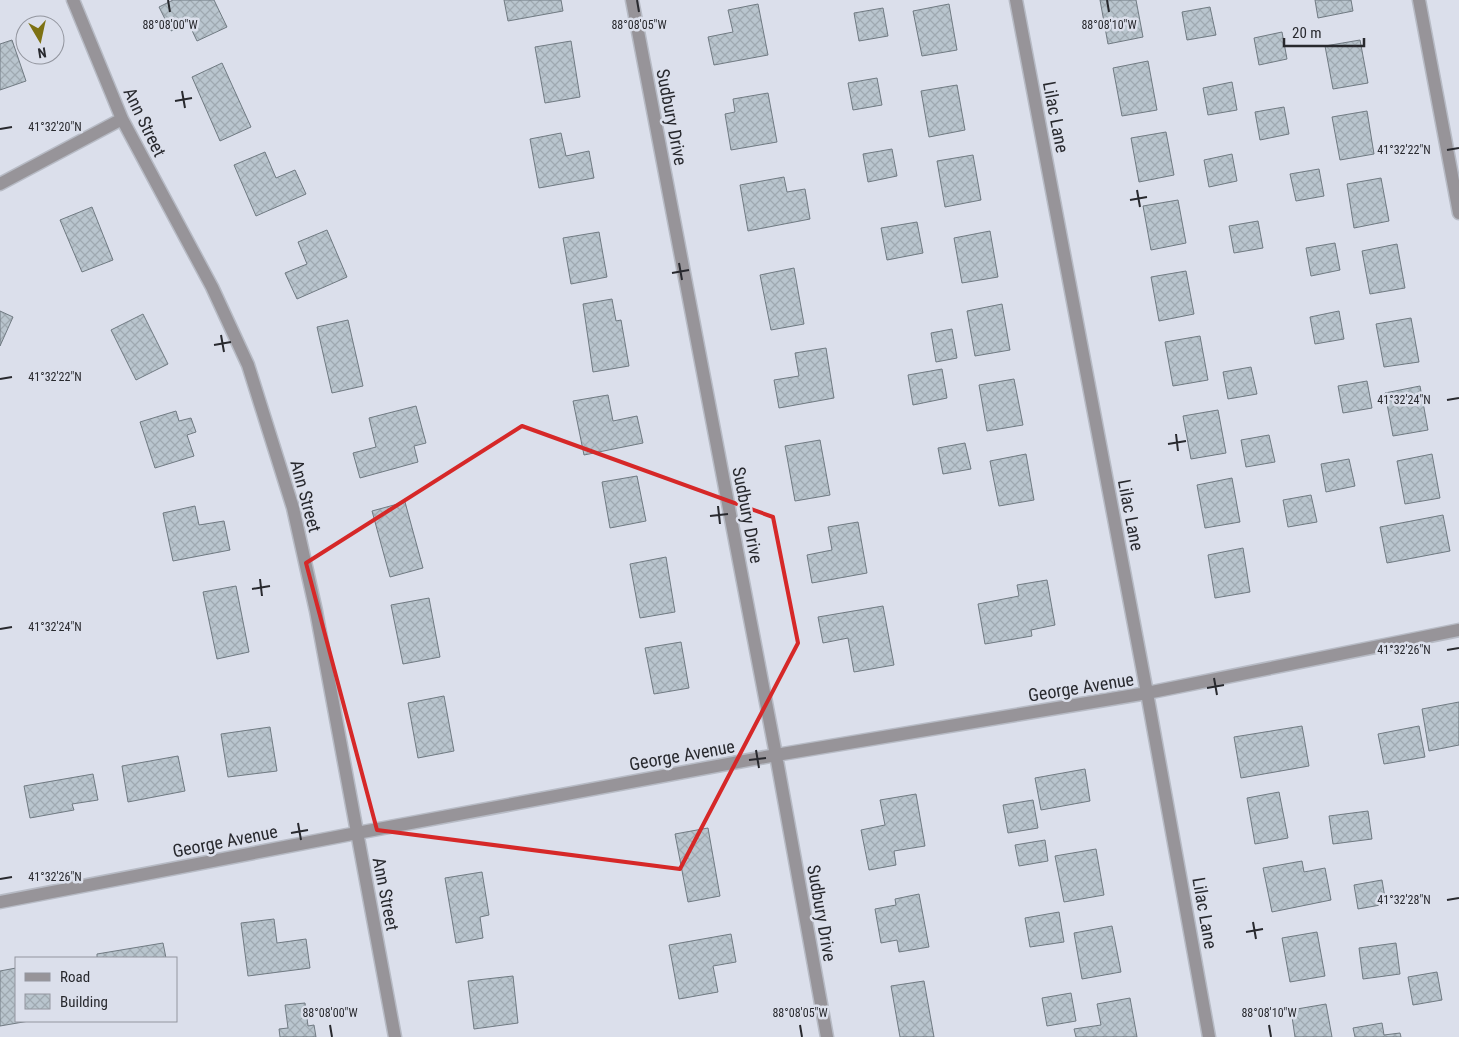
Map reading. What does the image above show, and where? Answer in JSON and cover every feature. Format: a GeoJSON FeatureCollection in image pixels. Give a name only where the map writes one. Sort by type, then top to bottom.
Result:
{"type":"FeatureCollection","features":[{"type":"Feature","properties":{"kind":"street","name":"Ann Street"},"geometry":{"type":"LineString","coordinates":[[73,0],[122,119],[212,287],[248,365],[294,508],[316,611],[395,1037]]}},
{"type":"Feature","properties":{"kind":"street","name":"Sudbury Drive"},"geometry":{"type":"LineString","coordinates":[[632,0],[776,755],[827,1037]]}},
{"type":"Feature","properties":{"kind":"street","name":"Lilac Lane"},"geometry":{"type":"LineString","coordinates":[[1016,0],[1147,693],[1209,1037]]}},
{"type":"Feature","properties":{"kind":"street"},"geometry":{"type":"LineString","coordinates":[[1418,0],[1459,213]]}},
{"type":"Feature","properties":{"kind":"street"},"geometry":{"type":"LineString","coordinates":[[0,184],[122,119]]}},
{"type":"Feature","properties":{"kind":"street","name":"George Avenue"},"geometry":{"type":"LineString","coordinates":[[0,902],[776,755],[1147,693],[1459,630]]}},
{"type":"Feature","properties":{"kind":"highlighted area"},"geometry":{"type":"Polygon","coordinates":[[[522,426],[773,517],[798,643],[680,869],[377,830],[306,563],[522,426]]]}},
{"type":"Feature","properties":{"kind":"building"},"geometry":{"type":"Polygon","coordinates":[[[173,0],[214,0],[227,27],[197,41],[188,22],[171,31],[159,7],[173,0]]]}},
{"type":"Feature","properties":{"kind":"building"},"geometry":{"type":"Polygon","coordinates":[[[504,0],[561,0],[563,11],[508,21],[504,0]]]}},
{"type":"Feature","properties":{"kind":"building"},"geometry":{"type":"Polygon","coordinates":[[[1100,0],[1136,0],[1143,37],[1108,44],[1100,0]]]}},
{"type":"Feature","properties":{"kind":"building"},"geometry":{"type":"Polygon","coordinates":[[[1315,0],[1351,0],[1353,11],[1318,18],[1315,0]]]}},
{"type":"Feature","properties":{"kind":"building"},"geometry":{"type":"Polygon","coordinates":[[[758,4],[768,55],[714,65],[708,37],[733,32],[728,10],[758,4]]]}},
{"type":"Feature","properties":{"kind":"building"},"geometry":{"type":"Polygon","coordinates":[[[949,4],[957,50],[922,56],[913,11],[949,4]]]}},
{"type":"Feature","properties":{"kind":"building"},"geometry":{"type":"Polygon","coordinates":[[[1210,7],[1216,35],[1187,40],[1182,12],[1210,7]]]}},
{"type":"Feature","properties":{"kind":"building"},"geometry":{"type":"Polygon","coordinates":[[[883,8],[888,36],[859,41],[854,13],[883,8]]]}},
{"type":"Feature","properties":{"kind":"building"},"geometry":{"type":"Polygon","coordinates":[[[1282,32],[1287,59],[1259,65],[1254,38],[1282,32]]]}},
{"type":"Feature","properties":{"kind":"building"},"geometry":{"type":"Polygon","coordinates":[[[12,40],[15,49],[15,65],[21,65],[26,81],[0,90],[0,44],[12,40]]]}},
{"type":"Feature","properties":{"kind":"building"},"geometry":{"type":"Polygon","coordinates":[[[1360,40],[1368,83],[1333,89],[1325,46],[1360,40]]]}},
{"type":"Feature","properties":{"kind":"building"},"geometry":{"type":"Polygon","coordinates":[[[571,41],[580,97],[545,103],[535,47],[571,41]]]}},
{"type":"Feature","properties":{"kind":"building"},"geometry":{"type":"Polygon","coordinates":[[[1148,61],[1157,110],[1122,116],[1113,68],[1148,61]]]}},
{"type":"Feature","properties":{"kind":"building"},"geometry":{"type":"Polygon","coordinates":[[[222,63],[251,127],[220,141],[192,77],[222,63]]]}},
{"type":"Feature","properties":{"kind":"building"},"geometry":{"type":"Polygon","coordinates":[[[877,78],[882,105],[853,110],[848,83],[877,78]]]}},
{"type":"Feature","properties":{"kind":"building"},"geometry":{"type":"Polygon","coordinates":[[[1232,82],[1237,110],[1208,115],[1203,88],[1232,82]]]}},
{"type":"Feature","properties":{"kind":"building"},"geometry":{"type":"Polygon","coordinates":[[[957,85],[965,130],[929,137],[921,91],[957,85]]]}},
{"type":"Feature","properties":{"kind":"building"},"geometry":{"type":"Polygon","coordinates":[[[768,93],[777,142],[731,150],[725,114],[735,112],[733,99],[768,93]]]}},
{"type":"Feature","properties":{"kind":"building"},"geometry":{"type":"Polygon","coordinates":[[[1284,107],[1289,134],[1260,140],[1255,112],[1284,107]]]}},
{"type":"Feature","properties":{"kind":"building"},"geometry":{"type":"Polygon","coordinates":[[[1367,111],[1374,154],[1340,160],[1332,117],[1367,111]]]}},
{"type":"Feature","properties":{"kind":"building"},"geometry":{"type":"Polygon","coordinates":[[[1166,132],[1174,175],[1139,182],[1131,138],[1166,132]]]}},
{"type":"Feature","properties":{"kind":"building"},"geometry":{"type":"Polygon","coordinates":[[[561,133],[566,156],[589,151],[594,178],[539,188],[530,139],[561,133]]]}},
{"type":"Feature","properties":{"kind":"building"},"geometry":{"type":"Polygon","coordinates":[[[892,149],[897,176],[868,182],[863,154],[892,149]]]}},
{"type":"Feature","properties":{"kind":"building"},"geometry":{"type":"Polygon","coordinates":[[[265,152],[276,178],[295,170],[306,194],[256,216],[234,165],[265,152]]]}},
{"type":"Feature","properties":{"kind":"building"},"geometry":{"type":"Polygon","coordinates":[[[1232,154],[1237,181],[1209,187],[1204,160],[1232,154]]]}},
{"type":"Feature","properties":{"kind":"building"},"geometry":{"type":"Polygon","coordinates":[[[973,155],[981,200],[945,207],[937,161],[973,155]]]}},
{"type":"Feature","properties":{"kind":"building"},"geometry":{"type":"Polygon","coordinates":[[[1319,169],[1324,196],[1296,201],[1290,174],[1319,169]]]}},
{"type":"Feature","properties":{"kind":"building"},"geometry":{"type":"Polygon","coordinates":[[[784,177],[787,192],[805,189],[810,219],[748,231],[740,185],[784,177]]]}},
{"type":"Feature","properties":{"kind":"building"},"geometry":{"type":"Polygon","coordinates":[[[1381,178],[1389,221],[1354,228],[1347,184],[1381,178]]]}},
{"type":"Feature","properties":{"kind":"building"},"geometry":{"type":"Polygon","coordinates":[[[1178,200],[1186,243],[1151,250],[1143,206],[1178,200]]]}},
{"type":"Feature","properties":{"kind":"building"},"geometry":{"type":"Polygon","coordinates":[[[92,207],[113,260],[82,272],[60,220],[92,207]]]}},
{"type":"Feature","properties":{"kind":"building"},"geometry":{"type":"Polygon","coordinates":[[[1258,221],[1263,248],[1234,253],[1229,226],[1258,221]]]}},
{"type":"Feature","properties":{"kind":"building"},"geometry":{"type":"Polygon","coordinates":[[[917,222],[923,253],[887,260],[881,228],[917,222]]]}},
{"type":"Feature","properties":{"kind":"building"},"geometry":{"type":"Polygon","coordinates":[[[327,230],[347,277],[297,299],[285,273],[307,264],[298,242],[327,230]]]}},
{"type":"Feature","properties":{"kind":"building"},"geometry":{"type":"Polygon","coordinates":[[[990,231],[998,277],[962,283],[954,238],[990,231]]]}},
{"type":"Feature","properties":{"kind":"building"},"geometry":{"type":"Polygon","coordinates":[[[599,232],[607,277],[571,284],[563,238],[599,232]]]}},
{"type":"Feature","properties":{"kind":"building"},"geometry":{"type":"Polygon","coordinates":[[[1335,243],[1340,270],[1311,276],[1306,248],[1335,243]]]}},
{"type":"Feature","properties":{"kind":"building"},"geometry":{"type":"Polygon","coordinates":[[[1397,244],[1405,288],[1370,294],[1362,251],[1397,244]]]}},
{"type":"Feature","properties":{"kind":"building"},"geometry":{"type":"Polygon","coordinates":[[[794,268],[804,324],[771,330],[760,275],[794,268]]]}},
{"type":"Feature","properties":{"kind":"building"},"geometry":{"type":"Polygon","coordinates":[[[1186,271],[1194,314],[1159,321],[1151,277],[1186,271]]]}},
{"type":"Feature","properties":{"kind":"building"},"geometry":{"type":"Polygon","coordinates":[[[612,299],[616,321],[621,320],[629,366],[593,372],[583,304],[612,299]]]}},
{"type":"Feature","properties":{"kind":"building"},"geometry":{"type":"Polygon","coordinates":[[[1002,304],[1010,350],[975,356],[967,311],[1002,304]]]}},
{"type":"Feature","properties":{"kind":"building"},"geometry":{"type":"Polygon","coordinates":[[[0,311],[13,317],[0,346],[0,311]]]}},
{"type":"Feature","properties":{"kind":"building"},"geometry":{"type":"Polygon","coordinates":[[[1339,311],[1344,339],[1315,344],[1310,317],[1339,311]]]}},
{"type":"Feature","properties":{"kind":"building"},"geometry":{"type":"Polygon","coordinates":[[[143,314],[168,364],[136,380],[111,330],[143,314]]]}},
{"type":"Feature","properties":{"kind":"building"},"geometry":{"type":"Polygon","coordinates":[[[1411,318],[1419,362],[1384,367],[1376,324],[1411,318]]]}},
{"type":"Feature","properties":{"kind":"building"},"geometry":{"type":"Polygon","coordinates":[[[348,320],[363,386],[332,393],[317,327],[348,320]]]}},
{"type":"Feature","properties":{"kind":"building"},"geometry":{"type":"Polygon","coordinates":[[[952,329],[957,358],[936,362],[931,333],[952,329]]]}},
{"type":"Feature","properties":{"kind":"building"},"geometry":{"type":"Polygon","coordinates":[[[1200,336],[1208,380],[1173,386],[1165,342],[1200,336]]]}},
{"type":"Feature","properties":{"kind":"building"},"geometry":{"type":"Polygon","coordinates":[[[826,348],[834,398],[779,408],[774,380],[799,376],[795,353],[826,348]]]}},
{"type":"Feature","properties":{"kind":"building"},"geometry":{"type":"Polygon","coordinates":[[[1251,367],[1257,394],[1228,399],[1223,372],[1251,367]]]}},
{"type":"Feature","properties":{"kind":"building"},"geometry":{"type":"Polygon","coordinates":[[[942,369],[947,398],[913,405],[908,375],[942,369]]]}},
{"type":"Feature","properties":{"kind":"building"},"geometry":{"type":"Polygon","coordinates":[[[1014,379],[1023,425],[987,431],[979,385],[1014,379]]]}},
{"type":"Feature","properties":{"kind":"building"},"geometry":{"type":"Polygon","coordinates":[[[1367,381],[1372,408],[1343,413],[1338,386],[1367,381]]]}},
{"type":"Feature","properties":{"kind":"building"},"geometry":{"type":"Polygon","coordinates":[[[1420,386],[1428,430],[1393,436],[1385,393],[1420,386]]]}},
{"type":"Feature","properties":{"kind":"building"},"geometry":{"type":"Polygon","coordinates":[[[608,395],[613,421],[637,416],[643,443],[584,455],[573,401],[608,395]]]}},
{"type":"Feature","properties":{"kind":"building"},"geometry":{"type":"Polygon","coordinates":[[[416,406],[426,443],[414,446],[418,462],[360,478],[353,453],[376,447],[369,418],[416,406]]]}},
{"type":"Feature","properties":{"kind":"building"},"geometry":{"type":"Polygon","coordinates":[[[1218,410],[1226,453],[1191,459],[1183,416],[1218,410]]]}},
{"type":"Feature","properties":{"kind":"building"},"geometry":{"type":"Polygon","coordinates":[[[176,411],[179,421],[191,418],[196,432],[187,435],[194,456],[155,468],[140,422],[176,411]]]}},
{"type":"Feature","properties":{"kind":"building"},"geometry":{"type":"Polygon","coordinates":[[[1269,435],[1275,462],[1246,467],[1241,440],[1269,435]]]}},
{"type":"Feature","properties":{"kind":"building"},"geometry":{"type":"Polygon","coordinates":[[[820,440],[830,495],[795,501],[785,446],[820,440]]]}},
{"type":"Feature","properties":{"kind":"building"},"geometry":{"type":"Polygon","coordinates":[[[965,443],[971,469],[943,474],[938,448],[965,443]]]}},
{"type":"Feature","properties":{"kind":"building"},"geometry":{"type":"Polygon","coordinates":[[[1026,454],[1034,500],[999,506],[990,461],[1026,454]]]}},
{"type":"Feature","properties":{"kind":"building"},"geometry":{"type":"Polygon","coordinates":[[[1432,454],[1440,498],[1405,504],[1397,461],[1432,454]]]}},
{"type":"Feature","properties":{"kind":"building"},"geometry":{"type":"Polygon","coordinates":[[[1349,459],[1355,486],[1326,492],[1321,464],[1349,459]]]}},
{"type":"Feature","properties":{"kind":"building"},"geometry":{"type":"Polygon","coordinates":[[[637,476],[646,521],[610,528],[602,482],[637,476]]]}},
{"type":"Feature","properties":{"kind":"building"},"geometry":{"type":"Polygon","coordinates":[[[1232,478],[1240,522],[1205,528],[1197,485],[1232,478]]]}},
{"type":"Feature","properties":{"kind":"building"},"geometry":{"type":"Polygon","coordinates":[[[1311,495],[1317,522],[1288,527],[1283,500],[1311,495]]]}},
{"type":"Feature","properties":{"kind":"building"},"geometry":{"type":"Polygon","coordinates":[[[405,502],[423,568],[390,577],[372,511],[405,502]]]}},
{"type":"Feature","properties":{"kind":"building"},"geometry":{"type":"Polygon","coordinates":[[[195,506],[199,525],[224,521],[230,550],[173,561],[163,513],[195,506]]]}},
{"type":"Feature","properties":{"kind":"building"},"geometry":{"type":"Polygon","coordinates":[[[1443,515],[1450,551],[1387,563],[1380,527],[1443,515]]]}},
{"type":"Feature","properties":{"kind":"building"},"geometry":{"type":"Polygon","coordinates":[[[858,522],[867,573],[812,583],[807,555],[832,550],[828,527],[858,522]]]}},
{"type":"Feature","properties":{"kind":"building"},"geometry":{"type":"Polygon","coordinates":[[[1243,548],[1250,592],[1215,598],[1208,555],[1243,548]]]}},
{"type":"Feature","properties":{"kind":"building"},"geometry":{"type":"Polygon","coordinates":[[[666,557],[675,612],[640,618],[630,564],[666,557]]]}},
{"type":"Feature","properties":{"kind":"building"},"geometry":{"type":"Polygon","coordinates":[[[1047,580],[1055,625],[1031,630],[1032,636],[985,644],[978,604],[1019,596],[1017,585],[1047,580]]]}},
{"type":"Feature","properties":{"kind":"building"},"geometry":{"type":"Polygon","coordinates":[[[236,586],[249,652],[217,659],[203,592],[236,586]]]}},
{"type":"Feature","properties":{"kind":"building"},"geometry":{"type":"Polygon","coordinates":[[[429,598],[440,657],[403,664],[391,605],[429,598]]]}},
{"type":"Feature","properties":{"kind":"building"},"geometry":{"type":"Polygon","coordinates":[[[883,606],[894,665],[854,672],[848,638],[823,643],[818,617],[883,606]]]}},
{"type":"Feature","properties":{"kind":"building"},"geometry":{"type":"Polygon","coordinates":[[[681,642],[689,688],[654,694],[645,648],[681,642]]]}},
{"type":"Feature","properties":{"kind":"building"},"geometry":{"type":"Polygon","coordinates":[[[444,696],[454,751],[418,758],[408,703],[444,696]]]}},
{"type":"Feature","properties":{"kind":"building"},"geometry":{"type":"Polygon","coordinates":[[[1459,702],[1459,745],[1429,751],[1422,709],[1459,702]]]}},
{"type":"Feature","properties":{"kind":"building"},"geometry":{"type":"Polygon","coordinates":[[[1302,726],[1309,766],[1241,778],[1234,737],[1302,726]]]}},
{"type":"Feature","properties":{"kind":"building"},"geometry":{"type":"Polygon","coordinates":[[[1419,726],[1425,757],[1384,764],[1378,734],[1419,726]]]}},
{"type":"Feature","properties":{"kind":"building"},"geometry":{"type":"Polygon","coordinates":[[[270,727],[277,771],[228,777],[221,734],[270,727]]]}},
{"type":"Feature","properties":{"kind":"building"},"geometry":{"type":"Polygon","coordinates":[[[178,756],[185,791],[128,802],[122,766],[178,756]]]}},
{"type":"Feature","properties":{"kind":"building"},"geometry":{"type":"Polygon","coordinates":[[[1085,769],[1090,801],[1041,810],[1035,778],[1085,769]]]}},
{"type":"Feature","properties":{"kind":"building"},"geometry":{"type":"Polygon","coordinates":[[[93,774],[98,800],[72,804],[74,810],[30,818],[24,786],[93,774]]]}},
{"type":"Feature","properties":{"kind":"building"},"geometry":{"type":"Polygon","coordinates":[[[1279,792],[1288,838],[1255,844],[1247,798],[1279,792]]]}},
{"type":"Feature","properties":{"kind":"building"},"geometry":{"type":"Polygon","coordinates":[[[916,794],[925,846],[894,851],[896,865],[869,870],[861,830],[885,825],[880,800],[916,794]]]}},
{"type":"Feature","properties":{"kind":"building"},"geometry":{"type":"Polygon","coordinates":[[[1033,800],[1038,828],[1008,833],[1003,805],[1033,800]]]}},
{"type":"Feature","properties":{"kind":"building"},"geometry":{"type":"Polygon","coordinates":[[[1368,811],[1372,839],[1333,844],[1329,816],[1368,811]]]}},
{"type":"Feature","properties":{"kind":"building"},"geometry":{"type":"Polygon","coordinates":[[[708,828],[720,896],[688,902],[675,834],[708,828]]]}},
{"type":"Feature","properties":{"kind":"building"},"geometry":{"type":"Polygon","coordinates":[[[1045,840],[1048,861],[1019,866],[1015,845],[1045,840]]]}},
{"type":"Feature","properties":{"kind":"building"},"geometry":{"type":"Polygon","coordinates":[[[1096,849],[1104,895],[1064,902],[1055,856],[1096,849]]]}},
{"type":"Feature","properties":{"kind":"building"},"geometry":{"type":"Polygon","coordinates":[[[1302,861],[1304,872],[1325,868],[1331,900],[1272,912],[1263,868],[1302,861]]]}},
{"type":"Feature","properties":{"kind":"building"},"geometry":{"type":"Polygon","coordinates":[[[482,872],[489,915],[480,917],[483,938],[456,943],[445,878],[482,872]]]}},
{"type":"Feature","properties":{"kind":"building"},"geometry":{"type":"Polygon","coordinates":[[[1382,880],[1386,904],[1358,909],[1354,885],[1382,880]]]}},
{"type":"Feature","properties":{"kind":"building"},"geometry":{"type":"Polygon","coordinates":[[[919,894],[929,947],[899,952],[897,940],[881,943],[875,909],[896,905],[895,899],[919,894]]]}},
{"type":"Feature","properties":{"kind":"building"},"geometry":{"type":"Polygon","coordinates":[[[1059,912],[1064,942],[1030,947],[1025,918],[1059,912]]]}},
{"type":"Feature","properties":{"kind":"building"},"geometry":{"type":"Polygon","coordinates":[[[274,919],[277,943],[306,939],[310,968],[248,976],[241,923],[274,919]]]}},
{"type":"Feature","properties":{"kind":"building"},"geometry":{"type":"Polygon","coordinates":[[[1112,926],[1121,972],[1082,979],[1074,933],[1112,926]]]}},
{"type":"Feature","properties":{"kind":"building"},"geometry":{"type":"Polygon","coordinates":[[[1317,932],[1325,976],[1290,982],[1282,938],[1317,932]]]}},
{"type":"Feature","properties":{"kind":"building"},"geometry":{"type":"Polygon","coordinates":[[[731,934],[736,962],[713,966],[718,992],[679,999],[669,945],[731,934]]]}},
{"type":"Feature","properties":{"kind":"building"},"geometry":{"type":"Polygon","coordinates":[[[163,943],[166,957],[97,957],[97,954],[163,943]]]}},
{"type":"Feature","properties":{"kind":"building"},"geometry":{"type":"Polygon","coordinates":[[[1396,943],[1400,974],[1363,979],[1359,948],[1396,943]]]}},
{"type":"Feature","properties":{"kind":"building"},"geometry":{"type":"Polygon","coordinates":[[[15,968],[15,1022],[23,1022],[0,1026],[0,971],[15,968]]]}},
{"type":"Feature","properties":{"kind":"building"},"geometry":{"type":"Polygon","coordinates":[[[1437,972],[1442,1000],[1413,1005],[1408,977],[1437,972]]]}},
{"type":"Feature","properties":{"kind":"building"},"geometry":{"type":"Polygon","coordinates":[[[513,976],[518,1023],[474,1029],[468,981],[513,976]]]}},
{"type":"Feature","properties":{"kind":"building"},"geometry":{"type":"Polygon","coordinates":[[[924,981],[934,1037],[900,1037],[891,986],[924,981]]]}},
{"type":"Feature","properties":{"kind":"building"},"geometry":{"type":"Polygon","coordinates":[[[1071,993],[1076,1021],[1047,1026],[1042,998],[1071,993]]]}},
{"type":"Feature","properties":{"kind":"building"},"geometry":{"type":"Polygon","coordinates":[[[1130,998],[1137,1037],[1076,1037],[1074,1029],[1101,1025],[1097,1004],[1130,998]]]}},
{"type":"Feature","properties":{"kind":"building"},"geometry":{"type":"Polygon","coordinates":[[[305,1003],[308,1026],[314,1025],[316,1037],[280,1037],[279,1029],[288,1028],[285,1005],[305,1003]]]}},
{"type":"Feature","properties":{"kind":"building"},"geometry":{"type":"Polygon","coordinates":[[[1326,1004],[1332,1037],[1295,1037],[1291,1010],[1326,1004]]]}},
{"type":"Feature","properties":{"kind":"building"},"geometry":{"type":"Polygon","coordinates":[[[1382,1023],[1384,1035],[1400,1033],[1401,1037],[1355,1037],[1353,1028],[1382,1023]]]}}]}
